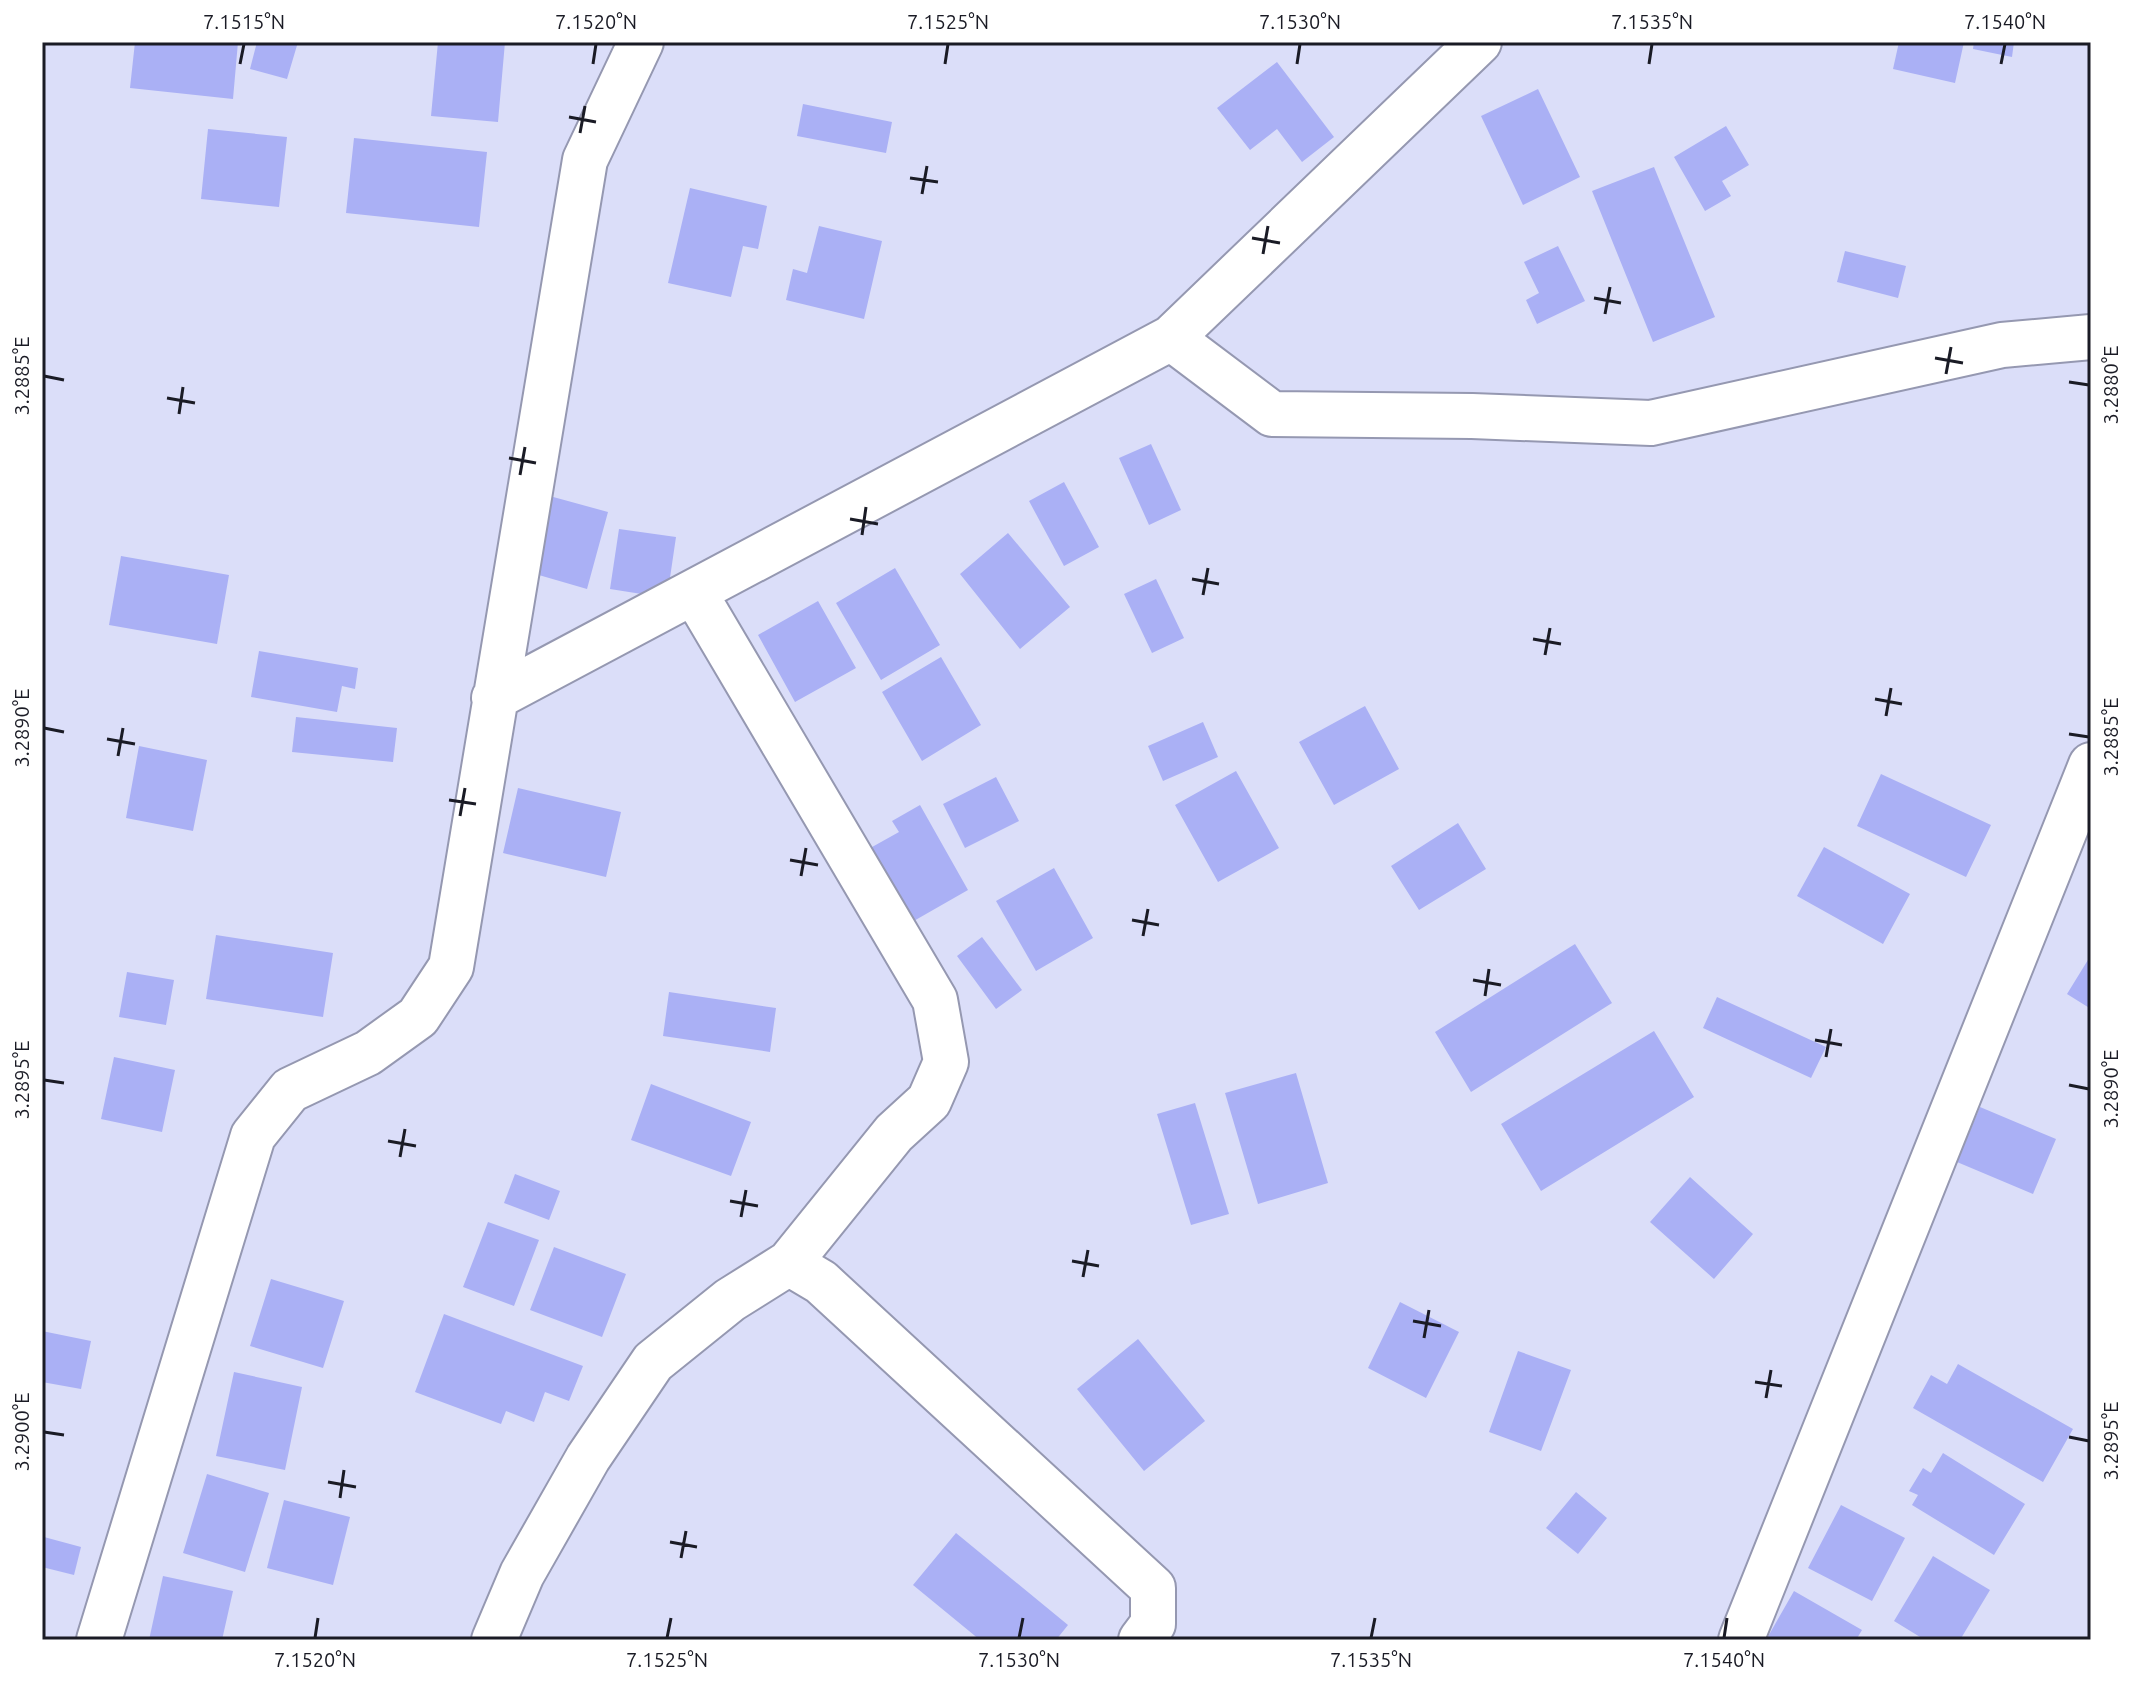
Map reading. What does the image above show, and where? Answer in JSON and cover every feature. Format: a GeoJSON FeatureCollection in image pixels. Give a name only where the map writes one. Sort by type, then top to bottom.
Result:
{"type":"FeatureCollection","features":[{"type":"Feature","properties":{"kind":"street"},"geometry":{"type":"LineString","coordinates":[[99,1640],[253,1136],[290,1090],[368,1053],[418,1017],[451,967],[585,160],[641,42]]}},
{"type":"Feature","properties":{"kind":"street"},"geometry":{"type":"LineString","coordinates":[[494,698],[1171,338],[1479,42]]}},
{"type":"Feature","properties":{"kind":"street"},"geometry":{"type":"LineString","coordinates":[[1171,338],[1272,414],[1472,416],[1651,423],[2002,345],[2091,337]]}},
{"type":"Feature","properties":{"kind":"street"},"geometry":{"type":"LineString","coordinates":[[494,1640],[522,1574],[580,1471],[653,1362],[730,1300],[789,1263],[894,1133],[929,1101],[946,1062],[935,1000],[694,592]]}},
{"type":"Feature","properties":{"kind":"street"},"geometry":{"type":"LineString","coordinates":[[1741,1640],[2091,765]]}},
{"type":"Feature","properties":{"kind":"street"},"geometry":{"type":"LineString","coordinates":[[789,1263],[821,1282],[1153,1588],[1153,1624],[1141,1640]]}},
{"type":"Feature","properties":{"kind":"building"},"geometry":{"type":"Polygon","coordinates":[[[135,42],[238,42],[233,99],[130,88],[135,42]]]}},
{"type":"Feature","properties":{"kind":"building"},"geometry":{"type":"Polygon","coordinates":[[[257,42],[298,42],[287,79],[250,69],[257,42]]]}},
{"type":"Feature","properties":{"kind":"building"},"geometry":{"type":"Polygon","coordinates":[[[438,42],[505,42],[498,122],[431,116],[438,42]]]}},
{"type":"Feature","properties":{"kind":"building"},"geometry":{"type":"Polygon","coordinates":[[[1899,42],[1964,42],[1955,83],[1893,69],[1899,42]]]}},
{"type":"Feature","properties":{"kind":"building"},"geometry":{"type":"Polygon","coordinates":[[[1974,42],[2014,42],[2012,57],[1973,49],[1974,42]]]}},
{"type":"Feature","properties":{"kind":"building"},"geometry":{"type":"Polygon","coordinates":[[[1277,62],[1334,137],[1302,162],[1277,129],[1250,150],[1217,108],[1277,62]]]}},
{"type":"Feature","properties":{"kind":"building"},"geometry":{"type":"Polygon","coordinates":[[[1538,89],[1580,177],[1523,205],[1481,116],[1538,89]]]}},
{"type":"Feature","properties":{"kind":"building"},"geometry":{"type":"Polygon","coordinates":[[[803,104],[892,122],[886,153],[797,136],[803,104]]]}},
{"type":"Feature","properties":{"kind":"building"},"geometry":{"type":"Polygon","coordinates":[[[1726,126],[1749,165],[1722,181],[1731,196],[1705,211],[1674,157],[1726,126]]]}},
{"type":"Feature","properties":{"kind":"building"},"geometry":{"type":"Polygon","coordinates":[[[208,129],[287,137],[279,207],[201,199],[208,129]]]}},
{"type":"Feature","properties":{"kind":"building"},"geometry":{"type":"Polygon","coordinates":[[[354,138],[487,152],[479,227],[346,213],[354,138]]]}},
{"type":"Feature","properties":{"kind":"building"},"geometry":{"type":"Polygon","coordinates":[[[1654,167],[1715,317],[1653,342],[1592,191],[1654,167]]]}},
{"type":"Feature","properties":{"kind":"building"},"geometry":{"type":"Polygon","coordinates":[[[690,188],[767,206],[758,249],[743,246],[731,297],[668,283],[690,188]]]}},
{"type":"Feature","properties":{"kind":"building"},"geometry":{"type":"Polygon","coordinates":[[[819,226],[882,241],[864,319],[786,300],[793,269],[807,273],[819,226]]]}},
{"type":"Feature","properties":{"kind":"building"},"geometry":{"type":"Polygon","coordinates":[[[1558,246],[1585,301],[1537,324],[1526,300],[1539,293],[1524,262],[1558,246]]]}},
{"type":"Feature","properties":{"kind":"building"},"geometry":{"type":"Polygon","coordinates":[[[1845,251],[1906,266],[1898,298],[1837,282],[1845,251]]]}},
{"type":"Feature","properties":{"kind":"building"},"geometry":{"type":"Polygon","coordinates":[[[1151,444],[1181,510],[1149,525],[1119,458],[1151,444]]]}},
{"type":"Feature","properties":{"kind":"building"},"geometry":{"type":"Polygon","coordinates":[[[1064,482],[1099,547],[1064,566],[1029,501],[1064,482]]]}},
{"type":"Feature","properties":{"kind":"building"},"geometry":{"type":"Polygon","coordinates":[[[546,495],[608,512],[587,589],[525,571],[546,495]]]}},
{"type":"Feature","properties":{"kind":"building"},"geometry":{"type":"Polygon","coordinates":[[[619,529],[676,537],[667,598],[610,589],[619,529]]]}},
{"type":"Feature","properties":{"kind":"building"},"geometry":{"type":"Polygon","coordinates":[[[1008,533],[1070,607],[1020,649],[960,574],[1008,533]]]}},
{"type":"Feature","properties":{"kind":"building"},"geometry":{"type":"Polygon","coordinates":[[[121,556],[229,575],[217,644],[109,625],[121,556]]]}},
{"type":"Feature","properties":{"kind":"building"},"geometry":{"type":"Polygon","coordinates":[[[895,568],[940,645],[881,680],[836,603],[895,568]]]}},
{"type":"Feature","properties":{"kind":"building"},"geometry":{"type":"Polygon","coordinates":[[[1156,579],[1184,638],[1152,653],[1124,594],[1156,579]]]}},
{"type":"Feature","properties":{"kind":"building"},"geometry":{"type":"Polygon","coordinates":[[[818,601],[856,668],[795,702],[758,635],[818,601]]]}},
{"type":"Feature","properties":{"kind":"building"},"geometry":{"type":"Polygon","coordinates":[[[259,651],[358,668],[355,689],[342,686],[337,712],[251,697],[259,651]]]}},
{"type":"Feature","properties":{"kind":"building"},"geometry":{"type":"Polygon","coordinates":[[[941,657],[981,725],[922,761],[882,692],[941,657]]]}},
{"type":"Feature","properties":{"kind":"building"},"geometry":{"type":"Polygon","coordinates":[[[1365,706],[1399,769],[1334,805],[1299,742],[1365,706]]]}},
{"type":"Feature","properties":{"kind":"building"},"geometry":{"type":"Polygon","coordinates":[[[296,717],[397,728],[393,762],[292,752],[296,717]]]}},
{"type":"Feature","properties":{"kind":"building"},"geometry":{"type":"Polygon","coordinates":[[[1203,722],[1218,757],[1163,781],[1148,746],[1203,722]]]}},
{"type":"Feature","properties":{"kind":"building"},"geometry":{"type":"Polygon","coordinates":[[[139,746],[207,760],[193,831],[126,818],[139,746]]]}},
{"type":"Feature","properties":{"kind":"building"},"geometry":{"type":"Polygon","coordinates":[[[1236,771],[1279,848],[1218,882],[1175,805],[1236,771]]]}},
{"type":"Feature","properties":{"kind":"building"},"geometry":{"type":"Polygon","coordinates":[[[1881,774],[1991,825],[1966,877],[1857,826],[1881,774]]]}},
{"type":"Feature","properties":{"kind":"building"},"geometry":{"type":"Polygon","coordinates":[[[996,777],[1019,821],[965,848],[943,804],[996,777]]]}},
{"type":"Feature","properties":{"kind":"building"},"geometry":{"type":"Polygon","coordinates":[[[518,788],[621,812],[606,877],[503,853],[518,788]]]}},
{"type":"Feature","properties":{"kind":"building"},"geometry":{"type":"Polygon","coordinates":[[[920,805],[968,890],[898,930],[856,856],[899,832],[892,821],[920,805]]]}},
{"type":"Feature","properties":{"kind":"building"},"geometry":{"type":"Polygon","coordinates":[[[1458,823],[1486,869],[1419,910],[1391,866],[1458,823]]]}},
{"type":"Feature","properties":{"kind":"building"},"geometry":{"type":"Polygon","coordinates":[[[1824,847],[1910,894],[1883,944],[1797,896],[1824,847]]]}},
{"type":"Feature","properties":{"kind":"building"},"geometry":{"type":"Polygon","coordinates":[[[1054,868],[1093,938],[1036,971],[996,901],[1054,868]]]}},
{"type":"Feature","properties":{"kind":"building"},"geometry":{"type":"Polygon","coordinates":[[[216,935],[333,953],[323,1017],[206,999],[216,935]]]}},
{"type":"Feature","properties":{"kind":"building"},"geometry":{"type":"Polygon","coordinates":[[[982,937],[1022,990],[996,1009],[957,956],[982,937]]]}},
{"type":"Feature","properties":{"kind":"building"},"geometry":{"type":"Polygon","coordinates":[[[1575,944],[1612,1003],[1471,1092],[1435,1032],[1575,944]]]}},
{"type":"Feature","properties":{"kind":"building"},"geometry":{"type":"Polygon","coordinates":[[[2091,955],[2091,1009],[2067,994],[2091,955]]]}},
{"type":"Feature","properties":{"kind":"building"},"geometry":{"type":"Polygon","coordinates":[[[127,972],[174,980],[166,1025],[119,1017],[127,972]]]}},
{"type":"Feature","properties":{"kind":"building"},"geometry":{"type":"Polygon","coordinates":[[[669,992],[776,1008],[770,1052],[663,1036],[669,992]]]}},
{"type":"Feature","properties":{"kind":"building"},"geometry":{"type":"Polygon","coordinates":[[[1717,997],[1826,1047],[1811,1078],[1703,1028],[1717,997]]]}},
{"type":"Feature","properties":{"kind":"building"},"geometry":{"type":"Polygon","coordinates":[[[1654,1031],[1694,1097],[1541,1191],[1501,1124],[1654,1031]]]}},
{"type":"Feature","properties":{"kind":"building"},"geometry":{"type":"Polygon","coordinates":[[[114,1057],[175,1070],[162,1132],[101,1119],[114,1057]]]}},
{"type":"Feature","properties":{"kind":"building"},"geometry":{"type":"Polygon","coordinates":[[[1296,1073],[1328,1183],[1258,1204],[1225,1093],[1296,1073]]]}},
{"type":"Feature","properties":{"kind":"building"},"geometry":{"type":"Polygon","coordinates":[[[651,1084],[751,1122],[731,1176],[631,1140],[651,1084]]]}},
{"type":"Feature","properties":{"kind":"building"},"geometry":{"type":"Polygon","coordinates":[[[1195,1103],[1229,1214],[1191,1225],[1157,1114],[1195,1103]]]}},
{"type":"Feature","properties":{"kind":"building"},"geometry":{"type":"Polygon","coordinates":[[[1980,1107],[2056,1139],[2033,1194],[1957,1162],[1980,1107]]]}},
{"type":"Feature","properties":{"kind":"building"},"geometry":{"type":"Polygon","coordinates":[[[515,1174],[560,1191],[549,1220],[504,1203],[515,1174]]]}},
{"type":"Feature","properties":{"kind":"building"},"geometry":{"type":"Polygon","coordinates":[[[1690,1177],[1753,1234],[1714,1279],[1650,1222],[1690,1177]]]}},
{"type":"Feature","properties":{"kind":"building"},"geometry":{"type":"Polygon","coordinates":[[[488,1222],[539,1240],[514,1306],[463,1287],[488,1222]]]}},
{"type":"Feature","properties":{"kind":"building"},"geometry":{"type":"Polygon","coordinates":[[[554,1247],[626,1274],[602,1337],[530,1310],[554,1247]]]}},
{"type":"Feature","properties":{"kind":"building"},"geometry":{"type":"Polygon","coordinates":[[[271,1279],[344,1301],[323,1368],[250,1346],[271,1279]]]}},
{"type":"Feature","properties":{"kind":"building"},"geometry":{"type":"Polygon","coordinates":[[[1400,1302],[1459,1332],[1426,1398],[1368,1368],[1400,1302]]]}},
{"type":"Feature","properties":{"kind":"building"},"geometry":{"type":"Polygon","coordinates":[[[444,1314],[583,1366],[569,1401],[545,1392],[534,1422],[506,1411],[501,1424],[415,1392],[444,1314]]]}},
{"type":"Feature","properties":{"kind":"building"},"geometry":{"type":"Polygon","coordinates":[[[42,1331],[91,1341],[81,1389],[42,1382],[42,1331]]]}},
{"type":"Feature","properties":{"kind":"building"},"geometry":{"type":"Polygon","coordinates":[[[1138,1339],[1205,1421],[1144,1471],[1077,1389],[1138,1339]]]}},
{"type":"Feature","properties":{"kind":"building"},"geometry":{"type":"Polygon","coordinates":[[[1518,1351],[1571,1370],[1541,1451],[1489,1432],[1518,1351]]]}},
{"type":"Feature","properties":{"kind":"building"},"geometry":{"type":"Polygon","coordinates":[[[1958,1364],[2073,1429],[2043,1482],[1913,1408],[1931,1375],[1947,1384],[1958,1364]]]}},
{"type":"Feature","properties":{"kind":"building"},"geometry":{"type":"Polygon","coordinates":[[[234,1372],[302,1387],[285,1470],[216,1456],[234,1372]]]}},
{"type":"Feature","properties":{"kind":"building"},"geometry":{"type":"Polygon","coordinates":[[[1943,1453],[2025,1504],[1994,1555],[1912,1505],[1918,1495],[1909,1491],[1923,1468],[1931,1473],[1943,1453]]]}},
{"type":"Feature","properties":{"kind":"building"},"geometry":{"type":"Polygon","coordinates":[[[207,1474],[269,1493],[245,1572],[183,1553],[207,1474]]]}},
{"type":"Feature","properties":{"kind":"building"},"geometry":{"type":"Polygon","coordinates":[[[1576,1492],[1607,1518],[1578,1554],[1546,1528],[1576,1492]]]}},
{"type":"Feature","properties":{"kind":"building"},"geometry":{"type":"Polygon","coordinates":[[[284,1500],[350,1517],[333,1585],[267,1568],[284,1500]]]}},
{"type":"Feature","properties":{"kind":"building"},"geometry":{"type":"Polygon","coordinates":[[[1841,1505],[1905,1538],[1872,1601],[1808,1568],[1841,1505]]]}},
{"type":"Feature","properties":{"kind":"building"},"geometry":{"type":"Polygon","coordinates":[[[956,1533],[1068,1625],[1056,1640],[980,1640],[913,1585],[956,1533]]]}},
{"type":"Feature","properties":{"kind":"building"},"geometry":{"type":"Polygon","coordinates":[[[44,1537],[81,1547],[74,1575],[42,1567],[44,1537]]]}},
{"type":"Feature","properties":{"kind":"building"},"geometry":{"type":"Polygon","coordinates":[[[1933,1556],[1990,1590],[1960,1640],[1925,1640],[1894,1621],[1933,1556]]]}},
{"type":"Feature","properties":{"kind":"building"},"geometry":{"type":"Polygon","coordinates":[[[163,1576],[233,1591],[222,1640],[149,1640],[163,1576]]]}},
{"type":"Feature","properties":{"kind":"building"},"geometry":{"type":"Polygon","coordinates":[[[1794,1591],[1862,1630],[1856,1640],[1766,1640],[1794,1591]]]}}]}
